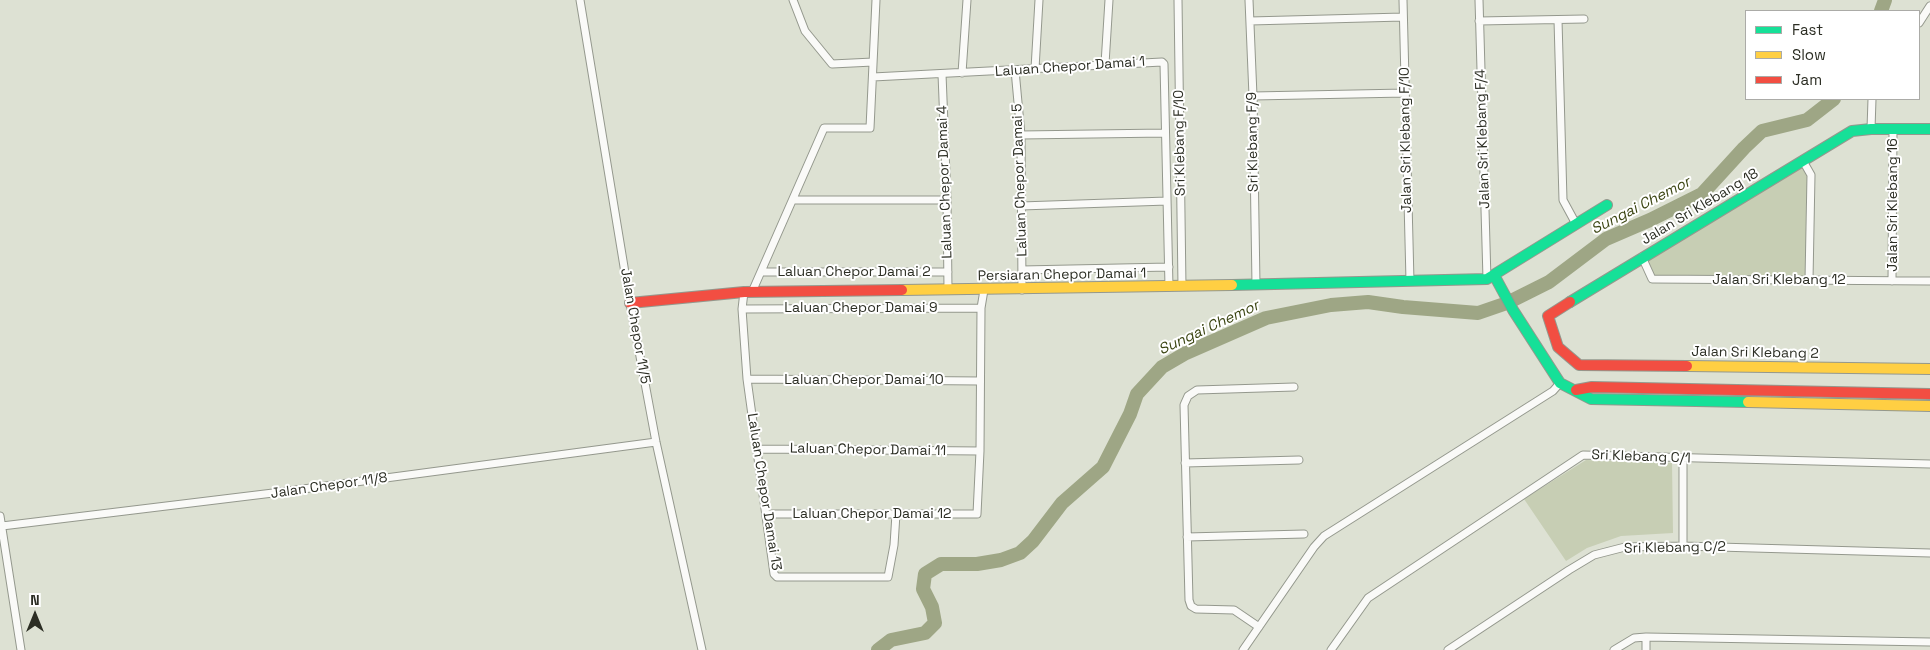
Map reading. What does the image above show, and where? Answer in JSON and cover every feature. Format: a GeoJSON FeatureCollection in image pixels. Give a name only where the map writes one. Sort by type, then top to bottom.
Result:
{"type":"FeatureCollection","features":[{"type":"Feature","properties":{"kind":"street","name":"Jalan Chepor 11/5"},"geometry":{"type":"LineString","coordinates":[[580,0],[630,303],[656,442],[702,650]]}},
{"type":"Feature","properties":{"kind":"street"},"geometry":{"type":"LineString","coordinates":[[794,0],[805,31],[832,64],[874,62]]}},
{"type":"Feature","properties":{"kind":"street"},"geometry":{"type":"LineString","coordinates":[[748,292],[761,272],[824,128],[870,128],[876,0]]}},
{"type":"Feature","properties":{"kind":"street"},"geometry":{"type":"LineString","coordinates":[[962,73],[966,0]]}},
{"type":"Feature","properties":{"kind":"street"},"geometry":{"type":"LineString","coordinates":[[1035,69],[1039,0]]}},
{"type":"Feature","properties":{"kind":"street"},"geometry":{"type":"LineString","coordinates":[[1105,64],[1109,0]]}},
{"type":"Feature","properties":{"kind":"street","name":"Sri Klebang F/10"},"geometry":{"type":"LineString","coordinates":[[1178,0],[1182,286]]}},
{"type":"Feature","properties":{"kind":"street","name":"Sri Klebang F/9"},"geometry":{"type":"LineString","coordinates":[[1249,0],[1253,96],[1256,285]]}},
{"type":"Feature","properties":{"kind":"street","name":"Jalan Sri Klebang F/10"},"geometry":{"type":"LineString","coordinates":[[1403,0],[1410,281]]}},
{"type":"Feature","properties":{"kind":"street","name":"Jalan Sri Klebang F/4"},"geometry":{"type":"LineString","coordinates":[[1479,0],[1490,277]]}},
{"type":"Feature","properties":{"kind":"street"},"geometry":{"type":"LineString","coordinates":[[1920,22],[1929,10]]}},
{"type":"Feature","properties":{"kind":"street"},"geometry":{"type":"LineString","coordinates":[[1250,21],[1403,17]]}},
{"type":"Feature","properties":{"kind":"street"},"geometry":{"type":"LineString","coordinates":[[1479,21],[1584,19]]}},
{"type":"Feature","properties":{"kind":"street"},"geometry":{"type":"LineString","coordinates":[[1558,20],[1563,200],[1576,224]]}},
{"type":"Feature","properties":{"kind":"street","name":"Laluan Chepor Damai 1"},"geometry":{"type":"LineString","coordinates":[[873,77],[1159,61],[1164,64],[1170,287]]}},
{"type":"Feature","properties":{"kind":"street","name":"Laluan Chepor Damai 5"},"geometry":{"type":"LineString","coordinates":[[1015,70],[1021,135],[1022,290]]}},
{"type":"Feature","properties":{"kind":"street","name":"Laluan Chepor Damai 4"},"geometry":{"type":"LineString","coordinates":[[942,74],[948,290]]}},
{"type":"Feature","properties":{"kind":"street"},"geometry":{"type":"LineString","coordinates":[[1253,96],[1405,93]]}},
{"type":"Feature","properties":{"kind":"street"},"geometry":{"type":"LineString","coordinates":[[1871,129],[1872,100]]}},
{"type":"Feature","properties":{"kind":"street","name":"Jalan Sri Klebang 18"},"geometry":{"type":"LineString","coordinates":[[1579,364],[1558,347],[1548,316],[1642,257],[1852,132],[1871,129],[1930,129]]}},
{"type":"Feature","properties":{"kind":"street","name":"Jalan Sri Klebang 16"},"geometry":{"type":"LineString","coordinates":[[1892,281],[1893,129]]}},
{"type":"Feature","properties":{"kind":"street"},"geometry":{"type":"LineString","coordinates":[[1021,135],[1165,133]]}},
{"type":"Feature","properties":{"kind":"street"},"geometry":{"type":"LineString","coordinates":[[1803,161],[1811,175],[1809,280]]}},
{"type":"Feature","properties":{"kind":"street"},"geometry":{"type":"LineString","coordinates":[[793,200],[947,200]]}},
{"type":"Feature","properties":{"kind":"street"},"geometry":{"type":"LineString","coordinates":[[1021,206],[1167,201]]}},
{"type":"Feature","properties":{"kind":"street"},"geometry":{"type":"LineString","coordinates":[[1607,205],[1490,277],[1501,290],[1560,383],[1591,399],[1930,406]]}},
{"type":"Feature","properties":{"kind":"street","name":"Jalan Sri Klebang 12"},"geometry":{"type":"LineString","coordinates":[[1642,257],[1652,279],[1930,281]]}},
{"type":"Feature","properties":{"kind":"street"},"geometry":{"type":"LineString","coordinates":[[1022,270],[1169,267]]}},
{"type":"Feature","properties":{"kind":"street","name":"Laluan Chepor Damai 2"},"geometry":{"type":"LineString","coordinates":[[761,272],[948,272]]}},
{"type":"Feature","properties":{"kind":"street","name":"Persiaran Chepor Damai 1"},"geometry":{"type":"LineString","coordinates":[[630,303],[748,292],[1022,290],[1410,281],[1490,277]]}},
{"type":"Feature","properties":{"kind":"street"},"geometry":{"type":"LineString","coordinates":[[980,451],[981,308],[984,290]]}},
{"type":"Feature","properties":{"kind":"street","name":"Laluan Chepor Damai 13"},"geometry":{"type":"LineString","coordinates":[[748,292],[742,309],[748,379],[774,574],[777,577],[884,578],[889,575],[896,514]]}},
{"type":"Feature","properties":{"kind":"street","name":"Laluan Chepor Damai 9"},"geometry":{"type":"LineString","coordinates":[[742,309],[981,308]]}},
{"type":"Feature","properties":{"kind":"street","name":"Jalan Sri Klebang 2"},"geometry":{"type":"LineString","coordinates":[[1579,364],[1930,369]]}},
{"type":"Feature","properties":{"kind":"street","name":"Laluan Chepor Damai 10"},"geometry":{"type":"LineString","coordinates":[[748,379],[980,381]]}},
{"type":"Feature","properties":{"kind":"street"},"geometry":{"type":"LineString","coordinates":[[1243,650],[1314,546],[1324,536],[1552,391],[1560,383]]}},
{"type":"Feature","properties":{"kind":"street"},"geometry":{"type":"LineString","coordinates":[[1259,627],[1234,610],[1196,609],[1191,606],[1189,600],[1184,405],[1188,396],[1197,390],[1294,387]]}},
{"type":"Feature","properties":{"kind":"street"},"geometry":{"type":"LineString","coordinates":[[1576,390],[1592,387],[1930,394]]}},
{"type":"Feature","properties":{"kind":"street","name":"Jalan Chepor 11/8"},"geometry":{"type":"LineString","coordinates":[[2,526],[263,494],[656,442]]}},
{"type":"Feature","properties":{"kind":"street","name":"Laluan Chepor Damai 11"},"geometry":{"type":"LineString","coordinates":[[757,449],[980,451]]}},
{"type":"Feature","properties":{"kind":"street","name":"Laluan Chepor Damai 12"},"geometry":{"type":"LineString","coordinates":[[766,514],[977,514],[980,451]]}},
{"type":"Feature","properties":{"kind":"street","name":"Sri Klebang C/1"},"geometry":{"type":"LineString","coordinates":[[1332,650],[1368,598],[1583,455],[1930,464]]}},
{"type":"Feature","properties":{"kind":"street"},"geometry":{"type":"LineString","coordinates":[[1683,458],[1683,546]]}},
{"type":"Feature","properties":{"kind":"street"},"geometry":{"type":"LineString","coordinates":[[1185,463],[1299,460]]}},
{"type":"Feature","properties":{"kind":"street"},"geometry":{"type":"LineString","coordinates":[[0,516],[21,650]]}},
{"type":"Feature","properties":{"kind":"street"},"geometry":{"type":"LineString","coordinates":[[1187,537],[1304,534]]}},
{"type":"Feature","properties":{"kind":"street","name":"Sri Klebang C/2"},"geometry":{"type":"LineString","coordinates":[[1448,650],[1594,555],[1625,547],[1683,546],[1930,553]]}},
{"type":"Feature","properties":{"kind":"street"},"geometry":{"type":"LineString","coordinates":[[1614,650],[1634,638],[1646,637],[1930,642]]}},
{"type":"Feature","properties":{"kind":"street"},"geometry":{"type":"LineString","coordinates":[[1646,637],[1646,650]]}},
{"type":"Feature","properties":{"kind":"green space"},"geometry":{"type":"Polygon","coordinates":[[[1803,161],[1811,175],[1809,280],[1652,279],[1642,257],[1803,161]]]}},
{"type":"Feature","properties":{"kind":"green space"},"geometry":{"type":"Polygon","coordinates":[[[1586,460],[1672,463],[1673,533],[1621,536],[1587,548],[1566,561],[1524,499],[1586,460]]]}},
{"type":"Feature","properties":{"kind":"waterway","name":"Sungai Chemor"},"geometry":{"type":"LineString","coordinates":[[1881,10],[1885,0]]}},
{"type":"Feature","properties":{"kind":"waterway","name":"Sungai Chemor"},"geometry":{"type":"LineString","coordinates":[[878,650],[891,640],[925,633],[935,623],[932,607],[923,589],[925,574],[941,564],[977,564],[1001,560],[1020,553],[1033,541],[1062,503],[1103,467],[1130,414],[1137,394],[1162,367],[1186,353],[1266,318],[1331,305],[1368,302],[1478,313],[1507,303],[1549,282],[1606,239],[1702,194],[1762,131],[1807,120],[1833,100]]}},
{"type":"Feature","properties":{"kind":"traffic: fast"},"geometry":{"type":"LineString","coordinates":[[1570,302],[1852,131],[1871,129],[1930,129]]}},
{"type":"Feature","properties":{"kind":"traffic: fast"},"geometry":{"type":"LineString","coordinates":[[1232,285],[1487,279],[1607,205]]}},
{"type":"Feature","properties":{"kind":"traffic: fast"},"geometry":{"type":"LineString","coordinates":[[1494,275],[1513,310],[1560,383],[1591,399],[1748,402]]}},
{"type":"Feature","properties":{"kind":"traffic: slow"},"geometry":{"type":"LineString","coordinates":[[902,290],[1232,285]]}},
{"type":"Feature","properties":{"kind":"traffic: slow"},"geometry":{"type":"LineString","coordinates":[[1687,366],[1930,369]]}},
{"type":"Feature","properties":{"kind":"traffic: slow"},"geometry":{"type":"LineString","coordinates":[[1748,402],[1930,406]]}},
{"type":"Feature","properties":{"kind":"traffic: jam"},"geometry":{"type":"LineString","coordinates":[[630,303],[744,292],[902,290]]}},
{"type":"Feature","properties":{"kind":"traffic: jam"},"geometry":{"type":"LineString","coordinates":[[1570,302],[1548,316],[1558,347],[1579,365],[1687,366]]}},
{"type":"Feature","properties":{"kind":"traffic: jam"},"geometry":{"type":"LineString","coordinates":[[1576,390],[1592,387],[1930,394]]}}]}
